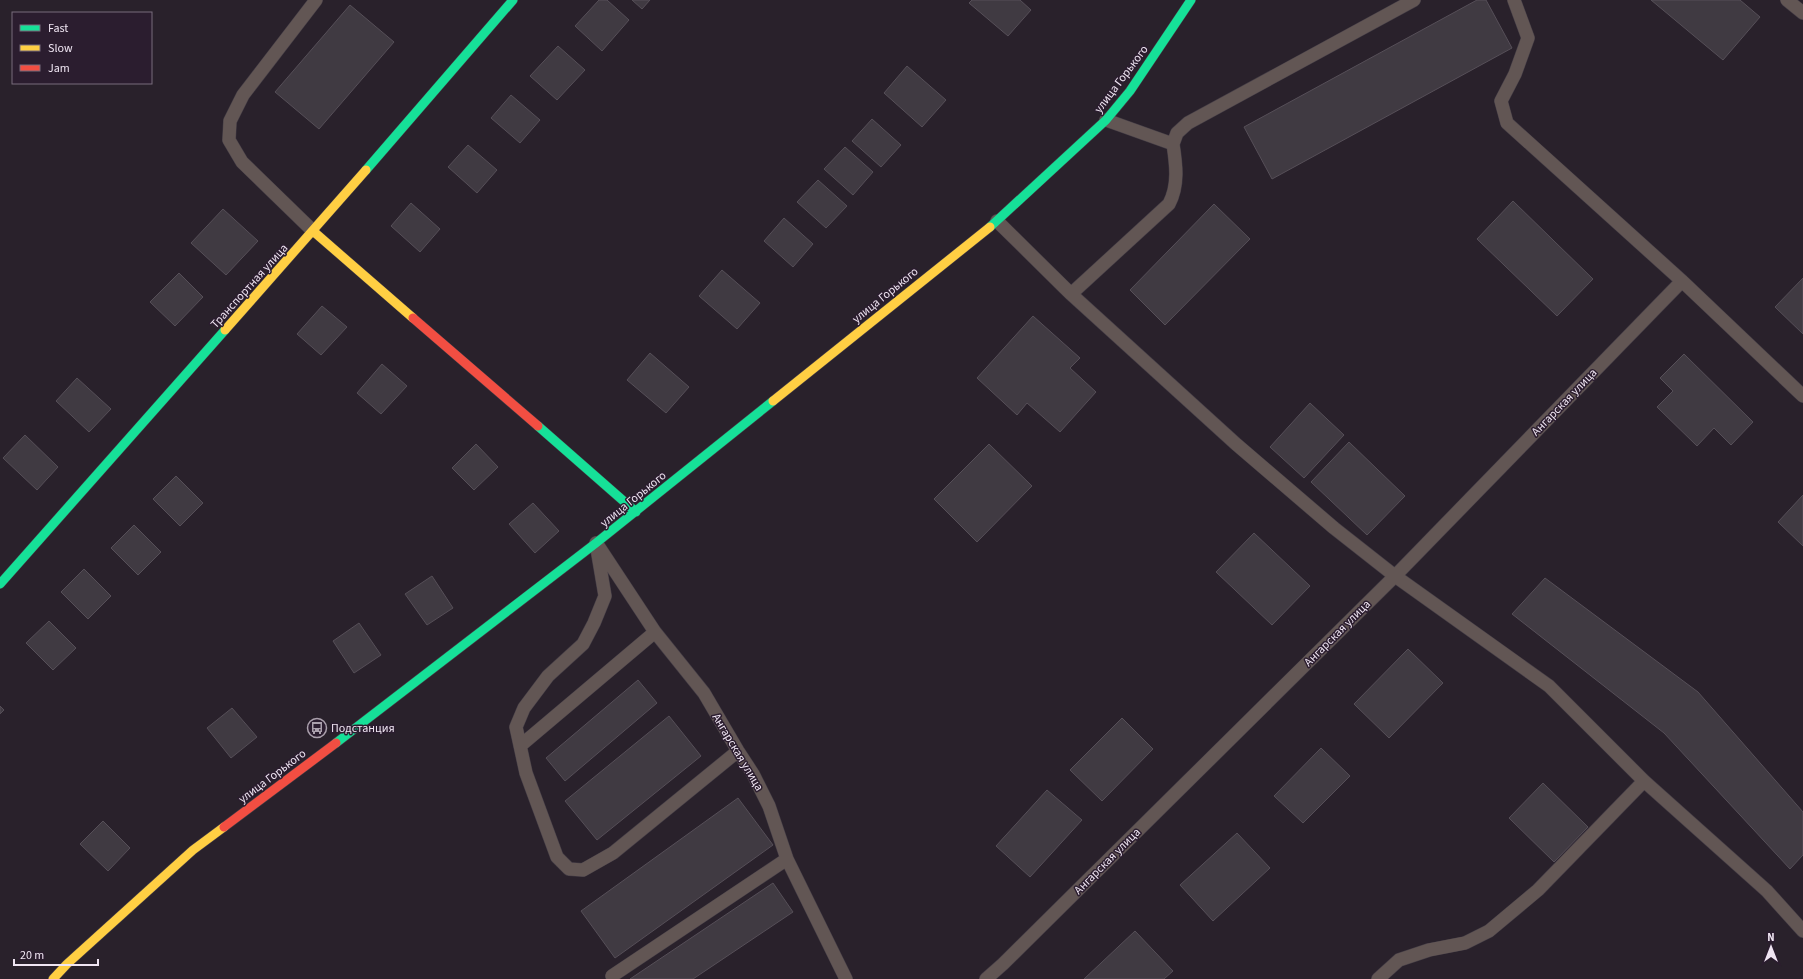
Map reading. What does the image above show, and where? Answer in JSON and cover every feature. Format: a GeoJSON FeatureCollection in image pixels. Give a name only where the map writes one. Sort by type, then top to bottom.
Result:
{"type":"FeatureCollection","features":[{"type":"Feature","properties":{"kind":"main road","name":"Транспортная улица"},"geometry":{"type":"LineString","coordinates":[[0,584],[313,231],[513,0]]}},
{"type":"Feature","properties":{"kind":"main road","name":"улица Горького"},"geometry":{"type":"LineString","coordinates":[[53,979],[67,964],[193,850],[429,672],[636,512],[996,221],[1106,120],[1130,91],[1191,0]]}},
{"type":"Feature","properties":{"kind":"main road"},"geometry":{"type":"LineString","coordinates":[[313,231],[636,512]]}},
{"type":"Feature","properties":{"kind":"lane"},"geometry":{"type":"LineString","coordinates":[[313,231],[242,162],[229,140],[230,121],[243,95],[316,0]]}},
{"type":"Feature","properties":{"kind":"lane"},"geometry":{"type":"LineString","coordinates":[[1071,294],[1169,204],[1174,194],[1176,169],[1173,144],[1177,134],[1188,123],[1414,0]]}},
{"type":"Feature","properties":{"kind":"lane"},"geometry":{"type":"LineString","coordinates":[[1514,0],[1528,38],[1515,74],[1501,101],[1507,123],[1682,281],[1803,396]]}},
{"type":"Feature","properties":{"kind":"lane"},"geometry":{"type":"LineString","coordinates":[[1787,0],[1803,13]]}},
{"type":"Feature","properties":{"kind":"lane"},"geometry":{"type":"LineString","coordinates":[[1106,120],[1173,144]]}},
{"type":"Feature","properties":{"kind":"lane"},"geometry":{"type":"LineString","coordinates":[[996,221],[1071,294],[1236,444],[1395,576],[1549,686],[1644,781],[1767,891],[1803,931]]}},
{"type":"Feature","properties":{"kind":"lane","name":"Ангарская улица"},"geometry":{"type":"LineString","coordinates":[[986,979],[1395,576],[1682,281]]}},
{"type":"Feature","properties":{"kind":"lane"},"geometry":{"type":"LineString","coordinates":[[596,543],[605,596],[594,623],[583,644],[548,676],[524,708],[516,727],[526,773],[557,856],[569,869],[583,870],[613,853],[738,751]]}},
{"type":"Feature","properties":{"kind":"lane","name":"Ангарская улица"},"geometry":{"type":"LineString","coordinates":[[596,543],[655,632],[704,693],[753,774],[769,806],[787,859],[846,979]]}},
{"type":"Feature","properties":{"kind":"lane"},"geometry":{"type":"LineString","coordinates":[[520,746],[655,632]]}},
{"type":"Feature","properties":{"kind":"lane"},"geometry":{"type":"LineString","coordinates":[[1378,979],[1399,960],[1430,950],[1465,943],[1489,930],[1538,890],[1644,781]]}},
{"type":"Feature","properties":{"kind":"lane"},"geometry":{"type":"LineString","coordinates":[[612,976],[787,859]]}},
{"type":"Feature","properties":{"kind":"building"},"geometry":{"type":"Polygon","coordinates":[[[599,0],[607,0],[629,20],[602,51],[575,26],[599,0]]]}},
{"type":"Feature","properties":{"kind":"building"},"geometry":{"type":"Polygon","coordinates":[[[632,0],[650,0],[642,9],[632,0]]]}},
{"type":"Feature","properties":{"kind":"building"},"geometry":{"type":"Polygon","coordinates":[[[972,0],[1020,0],[1031,10],[1008,36],[969,3],[972,0]]]}},
{"type":"Feature","properties":{"kind":"building"},"geometry":{"type":"Polygon","coordinates":[[[1477,0],[1486,0],[1512,48],[1272,179],[1244,127],[1477,0]]]}},
{"type":"Feature","properties":{"kind":"building"},"geometry":{"type":"Polygon","coordinates":[[[1651,0],[1740,0],[1760,17],[1723,60],[1651,0]]]}},
{"type":"Feature","properties":{"kind":"building"},"geometry":{"type":"Polygon","coordinates":[[[350,5],[394,42],[319,129],[275,92],[350,5]]]}},
{"type":"Feature","properties":{"kind":"building"},"geometry":{"type":"Polygon","coordinates":[[[558,46],[585,70],[557,100],[530,76],[558,46]]]}},
{"type":"Feature","properties":{"kind":"building"},"geometry":{"type":"Polygon","coordinates":[[[907,66],[946,100],[922,127],[884,93],[907,66]]]}},
{"type":"Feature","properties":{"kind":"building"},"geometry":{"type":"Polygon","coordinates":[[[511,95],[540,120],[520,143],[491,118],[511,95]]]}},
{"type":"Feature","properties":{"kind":"building"},"geometry":{"type":"Polygon","coordinates":[[[872,119],[901,145],[881,167],[852,141],[872,119]]]}},
{"type":"Feature","properties":{"kind":"building"},"geometry":{"type":"Polygon","coordinates":[[[468,145],[497,170],[477,193],[448,167],[468,145]]]}},
{"type":"Feature","properties":{"kind":"building"},"geometry":{"type":"Polygon","coordinates":[[[845,147],[873,172],[853,195],[824,169],[845,147]]]}},
{"type":"Feature","properties":{"kind":"building"},"geometry":{"type":"Polygon","coordinates":[[[818,180],[847,206],[826,228],[797,202],[818,180]]]}},
{"type":"Feature","properties":{"kind":"building"},"geometry":{"type":"Polygon","coordinates":[[[1513,201],[1593,279],[1557,316],[1477,239],[1513,201]]]}},
{"type":"Feature","properties":{"kind":"building"},"geometry":{"type":"Polygon","coordinates":[[[411,203],[440,229],[420,252],[391,226],[411,203]]]}},
{"type":"Feature","properties":{"kind":"building"},"geometry":{"type":"Polygon","coordinates":[[[1214,204],[1250,239],[1165,325],[1130,290],[1214,204]]]}},
{"type":"Feature","properties":{"kind":"building"},"geometry":{"type":"Polygon","coordinates":[[[223,209],[258,241],[226,275],[191,243],[223,209]]]}},
{"type":"Feature","properties":{"kind":"building"},"geometry":{"type":"Polygon","coordinates":[[[784,218],[813,244],[793,267],[764,241],[784,218]]]}},
{"type":"Feature","properties":{"kind":"building"},"geometry":{"type":"Polygon","coordinates":[[[722,270],[760,303],[737,329],[699,296],[722,270]]]}},
{"type":"Feature","properties":{"kind":"building"},"geometry":{"type":"Polygon","coordinates":[[[179,273],[203,297],[175,326],[150,302],[179,273]]]}},
{"type":"Feature","properties":{"kind":"building"},"geometry":{"type":"Polygon","coordinates":[[[1803,278],[1803,334],[1775,307],[1803,278]]]}},
{"type":"Feature","properties":{"kind":"building"},"geometry":{"type":"Polygon","coordinates":[[[322,306],[347,327],[321,355],[297,334],[322,306]]]}},
{"type":"Feature","properties":{"kind":"building"},"geometry":{"type":"Polygon","coordinates":[[[1033,316],[1080,358],[1070,368],[1096,392],[1060,432],[1027,403],[1017,415],[977,378],[1033,316]]]}},
{"type":"Feature","properties":{"kind":"building"},"geometry":{"type":"Polygon","coordinates":[[[650,353],[689,387],[666,413],[627,380],[650,353]]]}},
{"type":"Feature","properties":{"kind":"building"},"geometry":{"type":"Polygon","coordinates":[[[1684,354],[1753,422],[1731,445],[1714,428],[1697,446],[1657,407],[1673,391],[1660,378],[1684,354]]]}},
{"type":"Feature","properties":{"kind":"building"},"geometry":{"type":"Polygon","coordinates":[[[382,364],[407,386],[381,414],[357,393],[382,364]]]}},
{"type":"Feature","properties":{"kind":"building"},"geometry":{"type":"Polygon","coordinates":[[[77,378],[111,409],[89,432],[56,401],[77,378]]]}},
{"type":"Feature","properties":{"kind":"building"},"geometry":{"type":"Polygon","coordinates":[[[1310,403],[1344,435],[1304,478],[1270,447],[1310,403]]]}},
{"type":"Feature","properties":{"kind":"building"},"geometry":{"type":"Polygon","coordinates":[[[25,435],[58,467],[37,490],[3,458],[25,435]]]}},
{"type":"Feature","properties":{"kind":"building"},"geometry":{"type":"Polygon","coordinates":[[[1349,442],[1405,496],[1367,535],[1311,482],[1349,442]]]}},
{"type":"Feature","properties":{"kind":"building"},"geometry":{"type":"Polygon","coordinates":[[[476,444],[498,467],[474,490],[452,468],[476,444]]]}},
{"type":"Feature","properties":{"kind":"building"},"geometry":{"type":"Polygon","coordinates":[[[989,444],[1032,486],[977,542],[934,499],[989,444]]]}},
{"type":"Feature","properties":{"kind":"building"},"geometry":{"type":"Polygon","coordinates":[[[176,476],[203,503],[180,526],[153,499],[176,476]]]}},
{"type":"Feature","properties":{"kind":"building"},"geometry":{"type":"Polygon","coordinates":[[[1803,495],[1803,546],[1778,522],[1803,495]]]}},
{"type":"Feature","properties":{"kind":"building"},"geometry":{"type":"Polygon","coordinates":[[[533,503],[559,531],[535,553],[509,524],[533,503]]]}},
{"type":"Feature","properties":{"kind":"building"},"geometry":{"type":"Polygon","coordinates":[[[134,525],[161,552],[138,575],[111,548],[134,525]]]}},
{"type":"Feature","properties":{"kind":"building"},"geometry":{"type":"Polygon","coordinates":[[[1254,533],[1310,586],[1272,625],[1216,572],[1254,533]]]}},
{"type":"Feature","properties":{"kind":"building"},"geometry":{"type":"Polygon","coordinates":[[[84,569],[111,596],[88,619],[61,592],[84,569]]]}},
{"type":"Feature","properties":{"kind":"building"},"geometry":{"type":"Polygon","coordinates":[[[432,576],[453,608],[427,625],[405,594],[432,576]]]}},
{"type":"Feature","properties":{"kind":"building"},"geometry":{"type":"Polygon","coordinates":[[[1545,578],[1698,692],[1803,812],[1803,855],[1790,869],[1664,733],[1512,614],[1545,578]]]}},
{"type":"Feature","properties":{"kind":"building"},"geometry":{"type":"Polygon","coordinates":[[[49,621],[76,648],[53,670],[26,643],[49,621]]]}},
{"type":"Feature","properties":{"kind":"building"},"geometry":{"type":"Polygon","coordinates":[[[359,623],[381,655],[354,673],[333,641],[359,623]]]}},
{"type":"Feature","properties":{"kind":"building"},"geometry":{"type":"Polygon","coordinates":[[[1408,649],[1443,683],[1389,738],[1354,704],[1408,649]]]}},
{"type":"Feature","properties":{"kind":"building"},"geometry":{"type":"Polygon","coordinates":[[[638,680],[657,703],[565,781],[546,758],[638,680]]]}},
{"type":"Feature","properties":{"kind":"building"},"geometry":{"type":"Polygon","coordinates":[[[0,706],[4,710],[0,714],[0,706]]]}},
{"type":"Feature","properties":{"kind":"building"},"geometry":{"type":"Polygon","coordinates":[[[232,708],[257,737],[231,758],[207,728],[232,708]]]}},
{"type":"Feature","properties":{"kind":"building"},"geometry":{"type":"Polygon","coordinates":[[[669,716],[701,756],[597,840],[565,801],[669,716]]]}},
{"type":"Feature","properties":{"kind":"building"},"geometry":{"type":"Polygon","coordinates":[[[1122,718],[1153,749],[1102,801],[1070,770],[1122,718]]]}},
{"type":"Feature","properties":{"kind":"building"},"geometry":{"type":"Polygon","coordinates":[[[1321,748],[1350,776],[1303,823],[1274,796],[1321,748]]]}},
{"type":"Feature","properties":{"kind":"building"},"geometry":{"type":"Polygon","coordinates":[[[1543,783],[1588,827],[1554,862],[1509,818],[1543,783]]]}},
{"type":"Feature","properties":{"kind":"building"},"geometry":{"type":"Polygon","coordinates":[[[1047,790],[1082,820],[1030,877],[996,846],[1047,790]]]}},
{"type":"Feature","properties":{"kind":"building"},"geometry":{"type":"Polygon","coordinates":[[[738,798],[773,845],[615,958],[581,911],[738,798]]]}},
{"type":"Feature","properties":{"kind":"building"},"geometry":{"type":"Polygon","coordinates":[[[103,821],[130,848],[108,871],[80,844],[103,821]]]}},
{"type":"Feature","properties":{"kind":"building"},"geometry":{"type":"Polygon","coordinates":[[[1237,833],[1270,868],[1213,921],[1180,885],[1237,833]]]}},
{"type":"Feature","properties":{"kind":"building"},"geometry":{"type":"Polygon","coordinates":[[[773,883],[793,912],[693,979],[630,979],[773,883]]]}},
{"type":"Feature","properties":{"kind":"building"},"geometry":{"type":"Polygon","coordinates":[[[1135,931],[1173,971],[1164,979],[1084,979],[1135,931]]]}},
{"type":"Feature","properties":{"kind":"traffic: fast"},"geometry":{"type":"LineString","coordinates":[[366,170],[513,0]]}},
{"type":"Feature","properties":{"kind":"traffic: fast"},"geometry":{"type":"LineString","coordinates":[[990,227],[1106,120],[1130,91],[1191,0]]}},
{"type":"Feature","properties":{"kind":"traffic: fast"},"geometry":{"type":"LineString","coordinates":[[0,584],[225,330]]}},
{"type":"Feature","properties":{"kind":"traffic: fast"},"geometry":{"type":"LineString","coordinates":[[336,743],[596,543],[773,401]]}},
{"type":"Feature","properties":{"kind":"traffic: fast"},"geometry":{"type":"LineString","coordinates":[[538,426],[636,512]]}},
{"type":"Feature","properties":{"kind":"traffic: slow"},"geometry":{"type":"LineString","coordinates":[[225,330],[366,170]]}},
{"type":"Feature","properties":{"kind":"traffic: slow"},"geometry":{"type":"LineString","coordinates":[[773,401],[990,227]]}},
{"type":"Feature","properties":{"kind":"traffic: slow"},"geometry":{"type":"LineString","coordinates":[[313,231],[413,318]]}},
{"type":"Feature","properties":{"kind":"traffic: slow"},"geometry":{"type":"LineString","coordinates":[[53,979],[67,964],[193,850],[224,827]]}},
{"type":"Feature","properties":{"kind":"traffic: jam"},"geometry":{"type":"LineString","coordinates":[[413,318],[538,426]]}},
{"type":"Feature","properties":{"kind":"traffic: jam"},"geometry":{"type":"LineString","coordinates":[[224,827],[336,743]]}},
{"type":"Feature","properties":{"kind":"place","name":"Подстанция"},"geometry":{"type":"Point","coordinates":[317,728]}}]}
